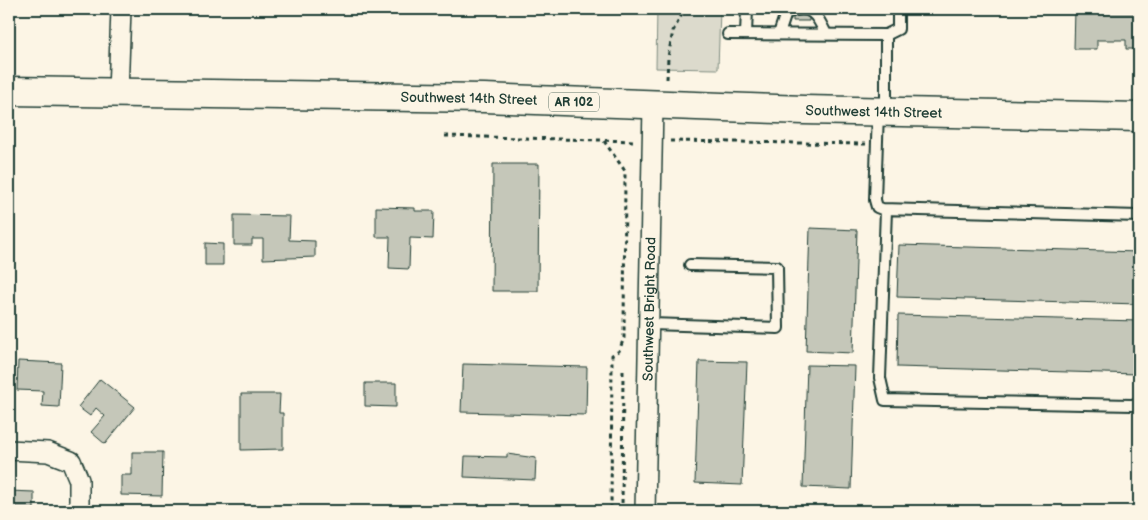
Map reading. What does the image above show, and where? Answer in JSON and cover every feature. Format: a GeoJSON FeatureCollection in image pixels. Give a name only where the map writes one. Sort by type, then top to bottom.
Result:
{"type":"FeatureCollection","features":[{"type":"Feature","properties":{"kind":"main road","name":"Southwest 14th Street"},"geometry":{"type":"LineString","coordinates":[[9,91],[464,98],[653,105],[1139,117]]}},
{"type":"Feature","properties":{"kind":"street"},"geometry":{"type":"LineString","coordinates":[[118,93],[121,9]]}},
{"type":"Feature","properties":{"kind":"street","name":"Southwest Bright Road"},"geometry":{"type":"LineString","coordinates":[[644,511],[650,324],[653,105]]}},
{"type":"Feature","properties":{"kind":"street"},"geometry":{"type":"LineString","coordinates":[[9,450],[48,452],[71,461],[79,480],[79,511]]}},
{"type":"Feature","properties":{"kind":"lane"},"geometry":{"type":"LineString","coordinates":[[746,34],[747,9]]}},
{"type":"Feature","properties":{"kind":"lane"},"geometry":{"type":"LineString","coordinates":[[779,34],[786,13],[796,9],[813,12],[817,15],[826,34]]}},
{"type":"Feature","properties":{"kind":"lane"},"geometry":{"type":"LineString","coordinates":[[728,34],[886,35],[898,29],[898,9]]}},
{"type":"Feature","properties":{"kind":"lane"},"geometry":{"type":"LineString","coordinates":[[886,35],[882,111],[876,144],[875,200],[877,207],[886,210],[1139,216]]}},
{"type":"Feature","properties":{"kind":"lane"},"geometry":{"type":"LineString","coordinates":[[886,210],[880,378],[885,400],[1132,405],[1139,403]]}},
{"type":"Feature","properties":{"kind":"lane"},"geometry":{"type":"LineString","coordinates":[[650,324],[778,328],[778,267],[690,265]]}},
{"type":"Feature","properties":{"kind":"path"},"geometry":{"type":"LineString","coordinates":[[667,79],[668,57],[673,31],[685,9]]}},
{"type":"Feature","properties":{"kind":"path"},"geometry":{"type":"LineString","coordinates":[[444,136],[638,141]]}},
{"type":"Feature","properties":{"kind":"path"},"geometry":{"type":"LineString","coordinates":[[604,140],[625,171],[624,338],[619,351],[612,355],[611,511]]}},
{"type":"Feature","properties":{"kind":"path"},"geometry":{"type":"LineString","coordinates":[[670,141],[876,144]]}},
{"type":"Feature","properties":{"kind":"path"},"geometry":{"type":"LineString","coordinates":[[622,371],[622,511]]}},
{"type":"Feature","properties":{"kind":"shaded area"},"geometry":{"type":"Polygon","coordinates":[[[657,9],[720,9],[718,69],[656,68],[657,9]]]}},
{"type":"Feature","properties":{"kind":"building"},"geometry":{"type":"Polygon","coordinates":[[[793,9],[809,9],[809,21],[793,21],[793,9]]]}},
{"type":"Feature","properties":{"kind":"building"},"geometry":{"type":"Polygon","coordinates":[[[1075,9],[1139,10],[1139,49],[1126,49],[1126,40],[1097,40],[1097,49],[1074,49],[1075,9]]]}},
{"type":"Feature","properties":{"kind":"building"},"geometry":{"type":"Polygon","coordinates":[[[493,164],[539,164],[538,291],[492,291],[493,164]]]}},
{"type":"Feature","properties":{"kind":"building"},"geometry":{"type":"Polygon","coordinates":[[[376,207],[415,208],[415,211],[434,211],[433,239],[410,238],[409,269],[389,268],[390,237],[376,237],[376,207]]]}},
{"type":"Feature","properties":{"kind":"building"},"geometry":{"type":"Polygon","coordinates":[[[234,215],[290,216],[289,240],[315,241],[315,257],[263,259],[263,239],[252,239],[252,245],[234,245],[234,215]]]}},
{"type":"Feature","properties":{"kind":"building"},"geometry":{"type":"Polygon","coordinates":[[[810,228],[857,230],[853,353],[806,351],[810,228]]]}},
{"type":"Feature","properties":{"kind":"building"},"geometry":{"type":"Polygon","coordinates":[[[205,243],[223,244],[223,265],[205,265],[205,243]]]}},
{"type":"Feature","properties":{"kind":"building"},"geometry":{"type":"Polygon","coordinates":[[[899,245],[1139,252],[1139,304],[897,297],[899,245]]]}},
{"type":"Feature","properties":{"kind":"building"},"geometry":{"type":"Polygon","coordinates":[[[898,315],[1139,321],[1138,374],[897,367],[898,315]]]}},
{"type":"Feature","properties":{"kind":"building"},"geometry":{"type":"Polygon","coordinates":[[[18,361],[61,363],[59,407],[42,406],[43,391],[17,390],[18,361]]]}},
{"type":"Feature","properties":{"kind":"building"},"geometry":{"type":"Polygon","coordinates":[[[699,361],[747,362],[742,485],[695,483],[699,361]]]}},
{"type":"Feature","properties":{"kind":"building"},"geometry":{"type":"Polygon","coordinates":[[[463,364],[587,367],[586,415],[461,412],[463,364]]]}},
{"type":"Feature","properties":{"kind":"building"},"geometry":{"type":"Polygon","coordinates":[[[807,365],[855,366],[851,489],[803,487],[807,365]]]}},
{"type":"Feature","properties":{"kind":"building"},"geometry":{"type":"Polygon","coordinates":[[[100,379],[135,407],[105,444],[91,432],[105,416],[96,408],[90,416],[78,407],[100,379]]]}},
{"type":"Feature","properties":{"kind":"building"},"geometry":{"type":"Polygon","coordinates":[[[365,383],[396,383],[396,407],[365,406],[365,383]]]}},
{"type":"Feature","properties":{"kind":"building"},"geometry":{"type":"Polygon","coordinates":[[[241,394],[280,394],[279,413],[283,413],[283,449],[241,450],[241,394]]]}},
{"type":"Feature","properties":{"kind":"building"},"geometry":{"type":"Polygon","coordinates":[[[132,452],[163,452],[162,496],[121,495],[121,475],[132,475],[132,452]]]}},
{"type":"Feature","properties":{"kind":"building"},"geometry":{"type":"Polygon","coordinates":[[[507,454],[536,458],[535,480],[464,477],[465,456],[507,457],[507,454]]]}},
{"type":"Feature","properties":{"kind":"building"},"geometry":{"type":"Polygon","coordinates":[[[9,491],[34,492],[34,511],[9,511],[9,491]]]}}]}
